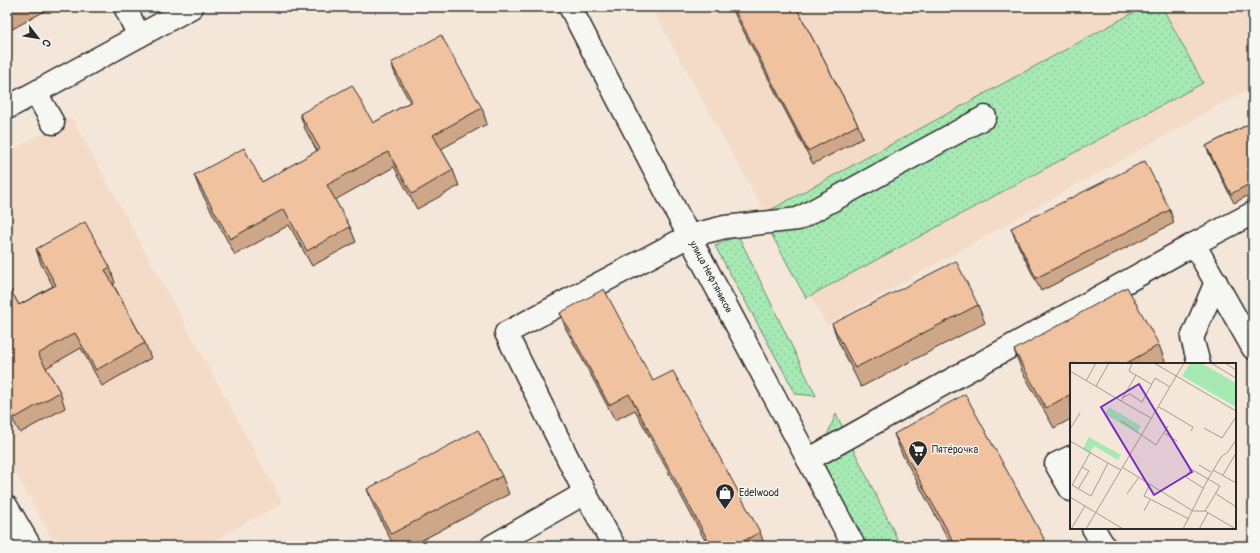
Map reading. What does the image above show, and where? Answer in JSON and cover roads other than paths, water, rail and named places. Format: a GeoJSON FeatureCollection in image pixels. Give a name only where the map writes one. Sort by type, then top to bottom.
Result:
{"type":"FeatureCollection","features":[{"type":"Feature","properties":{"kind":"main road"},"geometry":{"type":"LineString","coordinates":[[125,7],[139,36]]}},
{"type":"Feature","properties":{"kind":"main road"},"geometry":{"type":"LineString","coordinates":[[7,108],[192,7]]}},
{"type":"Feature","properties":{"kind":"main road","name":"улица Нефтяников"},"geometry":{"type":"LineString","coordinates":[[570,7],[689,236],[854,546]]}},
{"type":"Feature","properties":{"kind":"main road"},"geometry":{"type":"LineString","coordinates":[[36,93],[53,123]]}},
{"type":"Feature","properties":{"kind":"main road"},"geometry":{"type":"LineString","coordinates":[[614,546],[585,493],[506,333],[689,236],[725,227],[798,219],[985,117]]}},
{"type":"Feature","properties":{"kind":"main road"},"geometry":{"type":"LineString","coordinates":[[808,460],[1194,244],[1253,213]]}},
{"type":"Feature","properties":{"kind":"main road"},"geometry":{"type":"LineString","coordinates":[[1194,244],[1253,348]]}},
{"type":"Feature","properties":{"kind":"main road"},"geometry":{"type":"LineString","coordinates":[[1199,363],[1192,338],[1216,282]]}},
{"type":"Feature","properties":{"kind":"main road"},"geometry":{"type":"LineString","coordinates":[[1070,457],[1056,464],[1070,488]]}},
{"type":"Feature","properties":{"kind":"main road"},"geometry":{"type":"LineString","coordinates":[[492,546],[585,493]]}},
{"type":"Feature","properties":{"kind":"main road"},"geometry":{"type":"LineString","coordinates":[[7,508],[30,546]]}},
{"type":"Feature","properties":{"kind":"main road"},"geometry":{"type":"LineString","coordinates":[[1094,529],[1104,546]]}},
{"type":"Feature","properties":{"kind":"place","name":"Пятёрочка"},"geometry":{"type":"Point","coordinates":[918,467]}},
{"type":"Feature","properties":{"kind":"place","name":"Edelwood"},"geometry":{"type":"Point","coordinates":[725,510]}}]}
